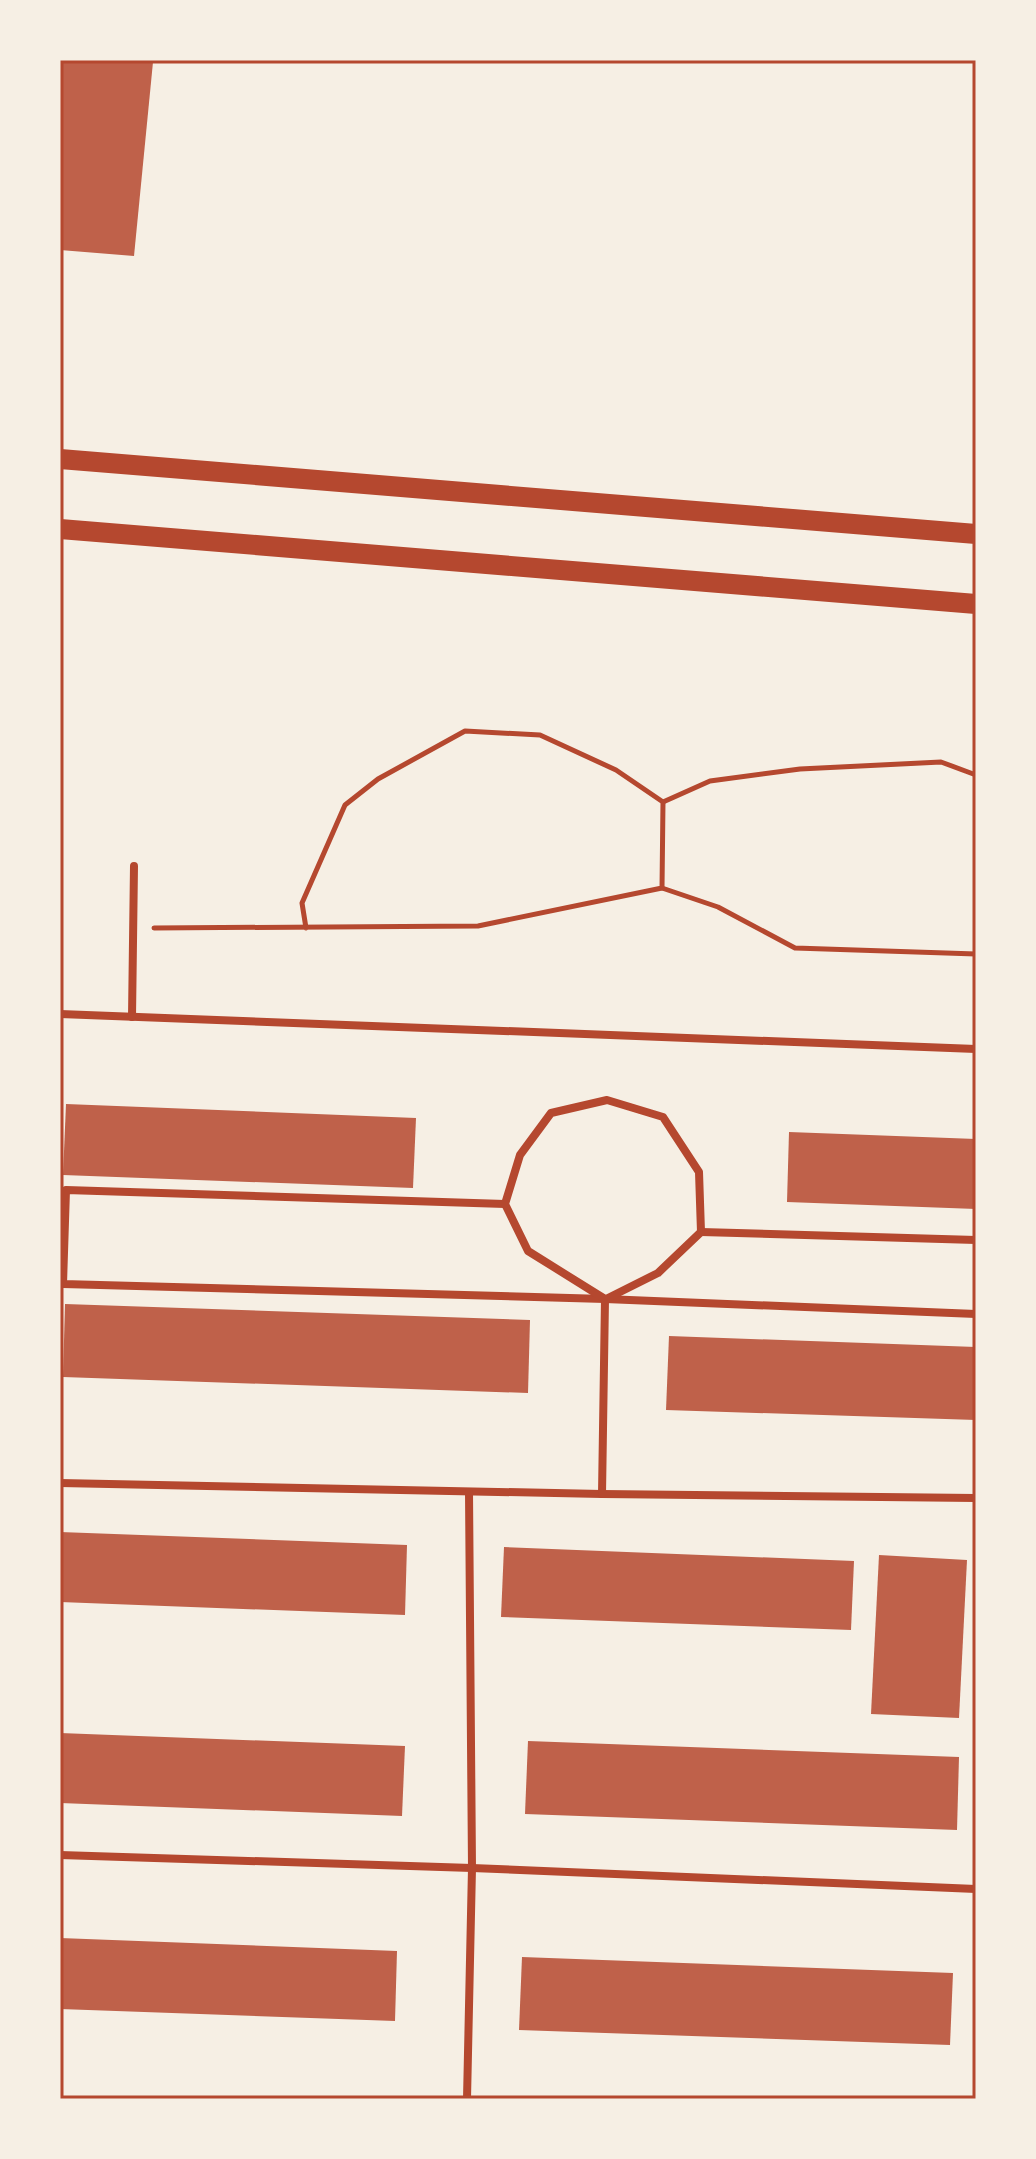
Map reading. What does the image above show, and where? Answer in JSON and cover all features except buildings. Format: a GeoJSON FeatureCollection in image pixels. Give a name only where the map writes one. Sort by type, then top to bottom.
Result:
{"type":"FeatureCollection","features":[{"type":"Feature","properties":{"kind":"main road"},"geometry":{"type":"LineString","coordinates":[[60,459],[976,534]]}},
{"type":"Feature","properties":{"kind":"main road"},"geometry":{"type":"LineString","coordinates":[[60,529],[976,604]]}},
{"type":"Feature","properties":{"kind":"street"},"geometry":{"type":"LineString","coordinates":[[132,1017],[134,866]]}},
{"type":"Feature","properties":{"kind":"street"},"geometry":{"type":"LineString","coordinates":[[60,1014],[976,1049]]}},
{"type":"Feature","properties":{"kind":"street"},"geometry":{"type":"LineString","coordinates":[[605,1299],[528,1251],[505,1204],[520,1155],[551,1113],[607,1100],[663,1117],[699,1172],[701,1232]]}},
{"type":"Feature","properties":{"kind":"street"},"geometry":{"type":"LineString","coordinates":[[505,1204],[66,1190],[63,1284],[605,1299],[976,1314]]}},
{"type":"Feature","properties":{"kind":"street"},"geometry":{"type":"LineString","coordinates":[[605,1299],[658,1273],[701,1232],[976,1240]]}},
{"type":"Feature","properties":{"kind":"street"},"geometry":{"type":"LineString","coordinates":[[602,1494],[605,1299]]}},
{"type":"Feature","properties":{"kind":"street"},"geometry":{"type":"LineString","coordinates":[[60,1483],[976,1498]]}},
{"type":"Feature","properties":{"kind":"street"},"geometry":{"type":"LineString","coordinates":[[467,2099],[472,1868],[469,1492]]}},
{"type":"Feature","properties":{"kind":"street"},"geometry":{"type":"LineString","coordinates":[[60,1855],[976,1889]]}},
{"type":"Feature","properties":{"kind":"path"},"geometry":{"type":"LineString","coordinates":[[306,928],[302,903],[345,805],[378,779],[465,731],[540,735],[616,770],[663,802]]}},
{"type":"Feature","properties":{"kind":"path"},"geometry":{"type":"LineString","coordinates":[[663,802],[710,781],[800,769],[941,762],[976,775]]}},
{"type":"Feature","properties":{"kind":"path"},"geometry":{"type":"LineString","coordinates":[[662,888],[663,802]]}},
{"type":"Feature","properties":{"kind":"path"},"geometry":{"type":"LineString","coordinates":[[133,928],[478,926],[662,888],[718,907],[795,948],[976,954]]}}]}
